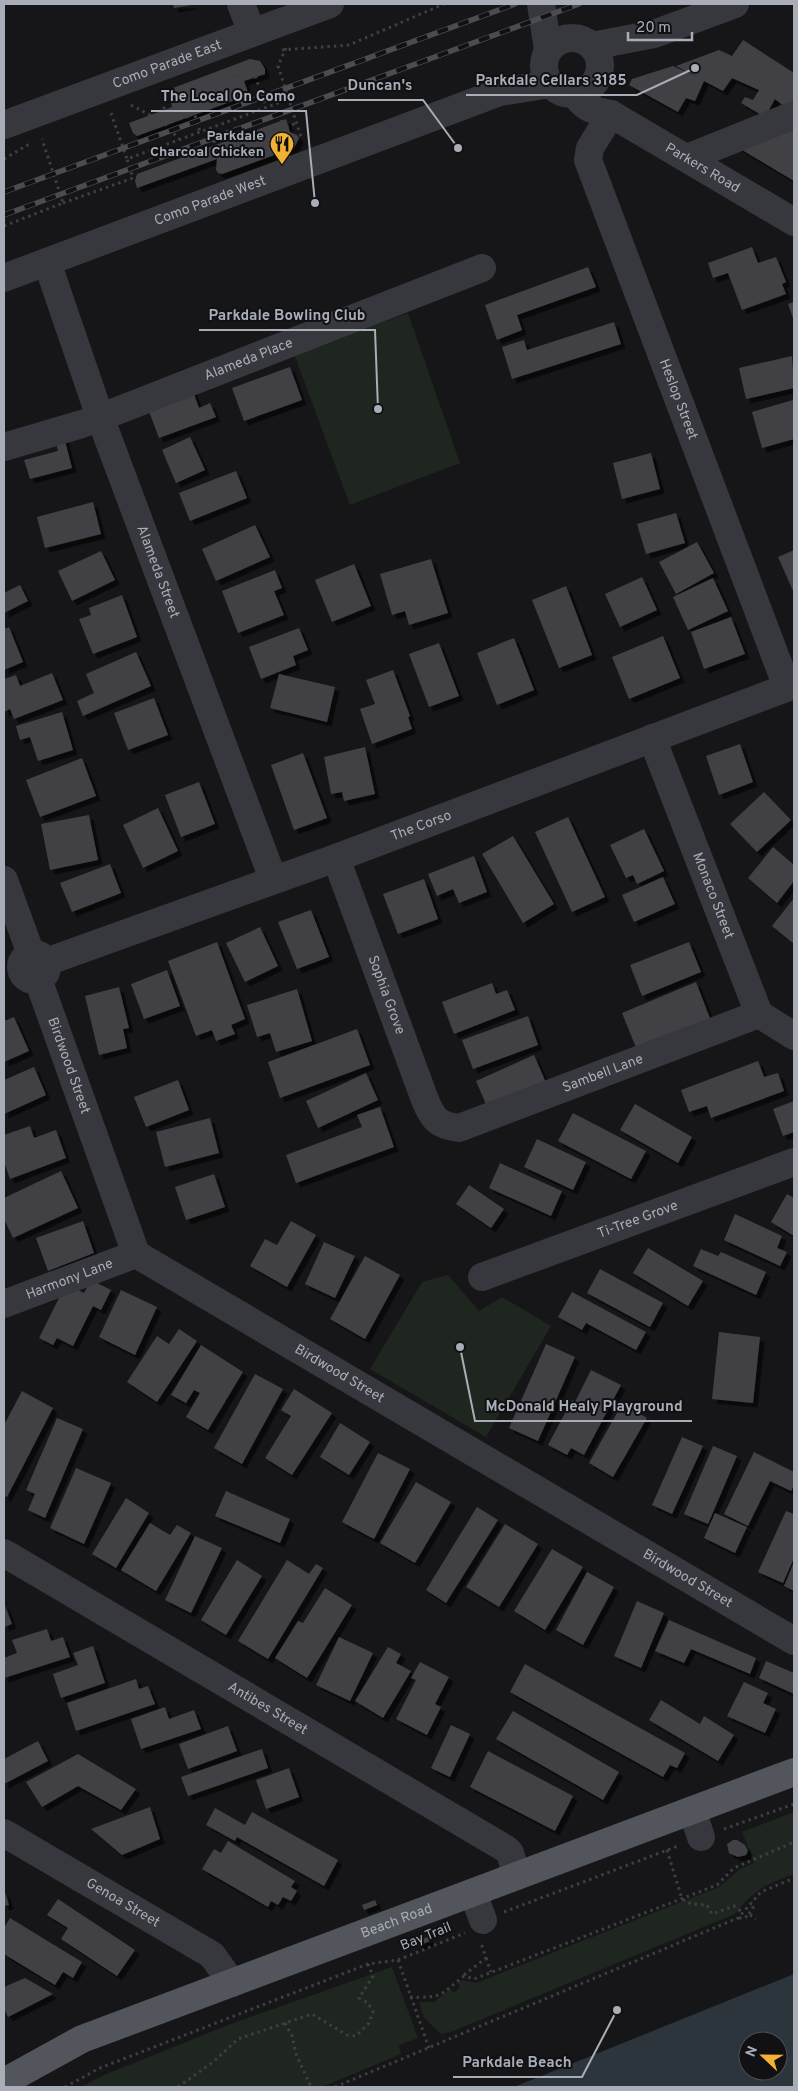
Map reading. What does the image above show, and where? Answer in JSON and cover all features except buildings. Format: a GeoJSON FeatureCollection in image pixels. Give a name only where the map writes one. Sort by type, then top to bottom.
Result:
{"type":"FeatureCollection","features":[{"type":"Feature","properties":{"kind":"main road","name":"Beach Road"},"geometry":{"type":"LineString","coordinates":[[4,2082],[82,2039],[794,1772]]}},
{"type":"Feature","properties":{"kind":"street"},"geometry":{"type":"LineString","coordinates":[[242,4],[252,33]]}},
{"type":"Feature","properties":{"kind":"street","name":"Como Parade East"},"geometry":{"type":"LineString","coordinates":[[4,125],[330,4]]}},
{"type":"Feature","properties":{"kind":"street"},"geometry":{"type":"LineString","coordinates":[[541,4],[547,66],[557,91],[575,94],[584,91],[592,86],[598,75],[654,34]]}},
{"type":"Feature","properties":{"kind":"street"},"geometry":{"type":"LineString","coordinates":[[548,4],[597,53],[600,62],[598,75],[602,96],[611,114]]}},
{"type":"Feature","properties":{"kind":"street"},"geometry":{"type":"LineString","coordinates":[[547,66],[560,40],[584,42],[654,34],[735,4]]}},
{"type":"Feature","properties":{"kind":"street","name":"Como Parade West"},"geometry":{"type":"LineString","coordinates":[[4,278],[500,92],[547,66]]}},
{"type":"Feature","properties":{"kind":"street","name":"Parkers Road"},"geometry":{"type":"LineString","coordinates":[[575,94],[588,109],[611,114],[794,222]]}},
{"type":"Feature","properties":{"kind":"street","name":"Heslop Street"},"geometry":{"type":"LineString","coordinates":[[611,114],[590,148],[588,160],[790,686]]}},
{"type":"Feature","properties":{"kind":"street"},"geometry":{"type":"LineString","coordinates":[[687,158],[794,115]]}},
{"type":"Feature","properties":{"kind":"street","name":"Alameda Street"},"geometry":{"type":"LineString","coordinates":[[46,262],[100,418],[273,880]]}},
{"type":"Feature","properties":{"kind":"street","name":"Alameda Place"},"geometry":{"type":"LineString","coordinates":[[4,447],[100,418],[482,268]]}},
{"type":"Feature","properties":{"kind":"street","name":"The Corso"},"geometry":{"type":"LineString","coordinates":[[28,968],[336,858],[790,686]]}},
{"type":"Feature","properties":{"kind":"street","name":"Monaco Street"},"geometry":{"type":"LineString","coordinates":[[652,738],[760,1014]]}},
{"type":"Feature","properties":{"kind":"street","name":"Sophia Grove"},"geometry":{"type":"LineString","coordinates":[[336,858],[425,1100],[433,1117],[445,1126]]}},
{"type":"Feature","properties":{"kind":"street","name":"Birdwood Street"},"geometry":{"type":"LineString","coordinates":[[4,880],[28,968],[136,1254],[794,1641]]}},
{"type":"Feature","properties":{"kind":"street"},"geometry":{"type":"LineString","coordinates":[[760,1014],[794,1036]]}},
{"type":"Feature","properties":{"kind":"street","name":"Sambell Lane"},"geometry":{"type":"LineString","coordinates":[[445,1126],[459,1128],[760,1014]]}},
{"type":"Feature","properties":{"kind":"street","name":"Ti-Tree Grove"},"geometry":{"type":"LineString","coordinates":[[482,1277],[794,1162]]}},
{"type":"Feature","properties":{"kind":"street","name":"Harmony Lane"},"geometry":{"type":"LineString","coordinates":[[4,1304],[136,1254]]}},
{"type":"Feature","properties":{"kind":"street","name":"Antibes Street"},"geometry":{"type":"LineString","coordinates":[[4,1553],[506,1848],[510,1853],[516,1876]]}},
{"type":"Feature","properties":{"kind":"street"},"geometry":{"type":"LineString","coordinates":[[692,1810],[701,1837]]}},
{"type":"Feature","properties":{"kind":"street","name":"Genoa Street"},"geometry":{"type":"LineString","coordinates":[[4,1833],[212,1955],[232,1983]]}},
{"type":"Feature","properties":{"kind":"street"},"geometry":{"type":"LineString","coordinates":[[473,1893],[479,1924]]}},
{"type":"Feature","properties":{"kind":"path"},"geometry":{"type":"LineString","coordinates":[[279,50],[349,45],[444,4]]}},
{"type":"Feature","properties":{"kind":"path"},"geometry":{"type":"LineString","coordinates":[[278,23],[287,49],[278,66],[311,163]]}},
{"type":"Feature","properties":{"kind":"path"},"geometry":{"type":"LineString","coordinates":[[261,92],[253,70],[266,107]]}},
{"type":"Feature","properties":{"kind":"path"},"geometry":{"type":"LineString","coordinates":[[188,118],[180,96],[238,75],[244,90],[193,108],[200,132]]}},
{"type":"Feature","properties":{"kind":"path"},"geometry":{"type":"LineString","coordinates":[[156,92],[165,88],[163,122]]}},
{"type":"Feature","properties":{"kind":"path"},"geometry":{"type":"LineString","coordinates":[[127,159],[289,99]]}},
{"type":"Feature","properties":{"kind":"path"},"geometry":{"type":"LineString","coordinates":[[124,108],[139,100]]}},
{"type":"Feature","properties":{"kind":"path"},"geometry":{"type":"LineString","coordinates":[[130,104],[163,122],[179,139]]}},
{"type":"Feature","properties":{"kind":"path"},"geometry":{"type":"LineString","coordinates":[[102,116],[118,111]]}},
{"type":"Feature","properties":{"kind":"path"},"geometry":{"type":"LineString","coordinates":[[4,226],[133,178],[111,113]]}},
{"type":"Feature","properties":{"kind":"path"},"geometry":{"type":"LineString","coordinates":[[281,120],[284,127],[286,135],[289,143],[229,163],[224,148],[255,138],[272,132],[280,129],[288,126],[297,123]]}},
{"type":"Feature","properties":{"kind":"path"},"geometry":{"type":"LineString","coordinates":[[210,128],[222,164],[215,144]]}},
{"type":"Feature","properties":{"kind":"path"},"geometry":{"type":"LineString","coordinates":[[4,159],[32,142],[49,136]]}},
{"type":"Feature","properties":{"kind":"path"},"geometry":{"type":"LineString","coordinates":[[42,139],[63,203]]}},
{"type":"Feature","properties":{"kind":"path","name":"Bay Trail"},"geometry":{"type":"LineString","coordinates":[[65,2087],[100,2068],[368,1964],[398,1960],[479,1924],[666,1850],[794,1804]]}},
{"type":"Feature","properties":{"kind":"path"},"geometry":{"type":"LineString","coordinates":[[464,1976],[474,1979],[718,1885],[734,1868],[744,1862],[794,1842]]}},
{"type":"Feature","properties":{"kind":"path"},"geometry":{"type":"LineString","coordinates":[[666,1850],[682,1899],[691,1904],[707,1905],[712,1914],[734,1906],[743,1913]]}},
{"type":"Feature","properties":{"kind":"path"},"geometry":{"type":"LineString","coordinates":[[335,2087],[738,1918],[751,1902],[767,1889],[794,1878]]}},
{"type":"Feature","properties":{"kind":"path"},"geometry":{"type":"LineString","coordinates":[[738,1918],[745,1918],[749,1914],[753,1908],[751,1902]]}},
{"type":"Feature","properties":{"kind":"path"},"geometry":{"type":"LineString","coordinates":[[749,1914],[756,1919]]}},
{"type":"Feature","properties":{"kind":"path"},"geometry":{"type":"LineString","coordinates":[[479,1924],[491,1972]]}},
{"type":"Feature","properties":{"kind":"path"},"geometry":{"type":"LineString","coordinates":[[410,1997],[428,1998],[441,1995],[486,1958]]}},
{"type":"Feature","properties":{"kind":"path"},"geometry":{"type":"LineString","coordinates":[[398,1960],[429,2048]]}},
{"type":"Feature","properties":{"kind":"path"},"geometry":{"type":"LineString","coordinates":[[178,2087],[213,2062],[238,2039],[312,2014],[347,2035],[356,2036],[369,2023],[373,2012],[368,2003],[359,1998],[373,1976],[368,1964]]}},
{"type":"Feature","properties":{"kind":"path"},"geometry":{"type":"LineString","coordinates":[[285,2023],[292,2036],[296,2054],[310,2087]]}},
{"type":"Feature","properties":{"kind":"shaded area"},"geometry":{"type":"Polygon","coordinates":[[[408,313],[460,463],[350,505],[294,354],[408,313]]]}},
{"type":"Feature","properties":{"kind":"shaded area"},"geometry":{"type":"Polygon","coordinates":[[[448,1275],[479,1311],[502,1297],[551,1326],[486,1437],[370,1369],[422,1282],[448,1275]]]}},
{"type":"Feature","properties":{"kind":"shaded area"},"geometry":{"type":"Polygon","coordinates":[[[794,1812],[794,1874],[774,1882],[755,1893],[735,1914],[451,2032],[441,2034],[424,2018],[419,2002],[434,2002],[450,1989],[454,1993],[460,1987],[458,1983],[462,1980],[476,1983],[719,1887],[740,1869],[754,1863],[742,1832],[794,1812]]]}},
{"type":"Feature","properties":{"kind":"shaded area"},"geometry":{"type":"Polygon","coordinates":[[[392,1967],[418,2038],[399,2045],[401,2054],[322,2087],[81,2087],[104,2075],[228,2025],[392,1967]]]}},
{"type":"Feature","properties":{"kind":"shaded area"},"geometry":{"type":"Polygon","coordinates":[[[794,1974],[794,2087],[514,2087],[794,1974]]]}},
{"type":"Feature","properties":{"kind":"railway"},"geometry":{"type":"LineString","coordinates":[[4,192],[515,4]]}},
{"type":"Feature","properties":{"kind":"railway"},"geometry":{"type":"LineString","coordinates":[[4,215],[579,4]]}},
{"type":"Feature","properties":{"kind":"place","name":"Parkdale Cellars 3185"},"geometry":{"type":"Point","coordinates":[695,68]}},
{"type":"Feature","properties":{"kind":"place","name":"Duncan's"},"geometry":{"type":"Point","coordinates":[458,148]}},
{"type":"Feature","properties":{"kind":"place","name":"Parkdale Charcoal Chicken"},"geometry":{"type":"Point","coordinates":[282,165]}},
{"type":"Feature","properties":{"kind":"place","name":"The Local On Como"},"geometry":{"type":"Point","coordinates":[315,203]}},
{"type":"Feature","properties":{"kind":"place","name":"Parkdale Bowling Club"},"geometry":{"type":"Point","coordinates":[378,409]}},
{"type":"Feature","properties":{"kind":"place","name":"McDonald Healy Playground"},"geometry":{"type":"Point","coordinates":[460,1347]}},
{"type":"Feature","properties":{"kind":"place","name":"Parkdale Beach"},"geometry":{"type":"Point","coordinates":[617,2010]}}]}
